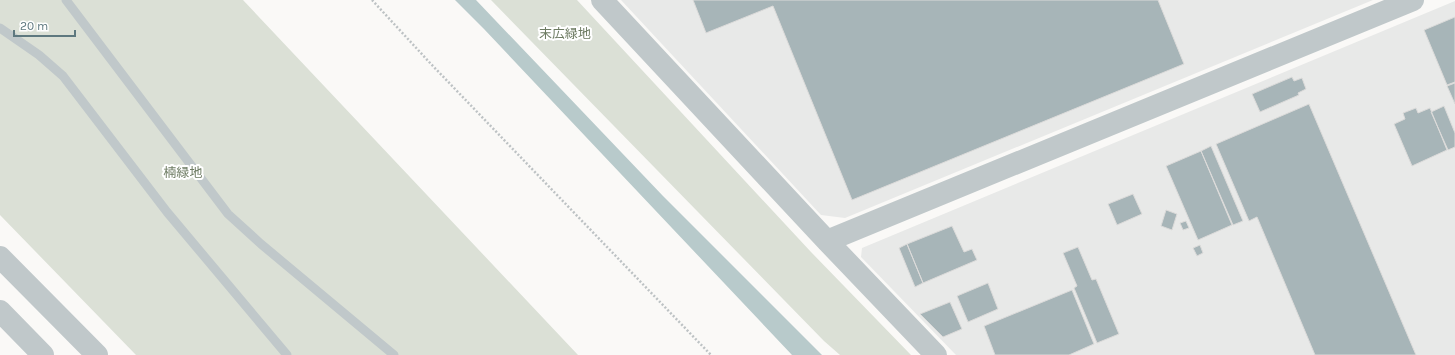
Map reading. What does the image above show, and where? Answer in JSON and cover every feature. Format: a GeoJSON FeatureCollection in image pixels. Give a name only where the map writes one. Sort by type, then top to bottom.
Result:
{"type":"FeatureCollection","features":[{"type":"Feature","properties":{"kind":"street"},"geometry":{"type":"LineString","coordinates":[[602,0],[827,241],[936,355]]}},
{"type":"Feature","properties":{"kind":"street"},"geometry":{"type":"LineString","coordinates":[[827,241],[1413,0]]}},
{"type":"Feature","properties":{"kind":"street"},"geometry":{"type":"LineString","coordinates":[[0,257],[96,355]]}},
{"type":"Feature","properties":{"kind":"street"},"geometry":{"type":"LineString","coordinates":[[0,311],[43,355]]}},
{"type":"Feature","properties":{"kind":"lane"},"geometry":{"type":"LineString","coordinates":[[66,0],[228,214],[261,244],[394,355]]}},
{"type":"Feature","properties":{"kind":"lane"},"geometry":{"type":"LineString","coordinates":[[0,28],[38,55],[63,76],[167,212],[287,355]]}},
{"type":"Feature","properties":{"kind":"path"},"geometry":{"type":"LineString","coordinates":[[372,0],[431,64],[711,355]]}},
{"type":"Feature","properties":{"kind":"shaded area"},"geometry":{"type":"Polygon","coordinates":[[[455,0],[476,0],[663,196],[822,355],[792,355],[455,0]]]}},
{"type":"Feature","properties":{"kind":"shaded area"},"geometry":{"type":"Polygon","coordinates":[[[621,0],[1373,0],[845,218],[821,215],[621,0]]]}},
{"type":"Feature","properties":{"kind":"shaded area"},"geometry":{"type":"Polygon","coordinates":[[[1455,1],[1455,355],[956,355],[861,257],[862,248],[1455,1]]]}},
{"type":"Feature","properties":{"kind":"green space","name":"楠緑地"},"geometry":{"type":"Polygon","coordinates":[[[0,0],[243,0],[578,355],[136,355],[0,215],[0,0]]]}},
{"type":"Feature","properties":{"kind":"green space","name":"末広緑地"},"geometry":{"type":"Polygon","coordinates":[[[491,0],[577,0],[811,252],[911,355],[840,355],[824,341],[491,0]]]}},
{"type":"Feature","properties":{"kind":"building"},"geometry":{"type":"Polygon","coordinates":[[[693,0],[1158,0],[1184,64],[852,200],[773,6],[706,33],[693,0]]]}},
{"type":"Feature","properties":{"kind":"building"},"geometry":{"type":"Polygon","coordinates":[[[1455,17],[1455,82],[1447,85],[1424,30],[1455,17]]]}},
{"type":"Feature","properties":{"kind":"building"},"geometry":{"type":"Polygon","coordinates":[[[1292,77],[1294,81],[1302,78],[1306,89],[1298,93],[1299,95],[1260,112],[1252,94],[1292,77]]]}},
{"type":"Feature","properties":{"kind":"building"},"geometry":{"type":"Polygon","coordinates":[[[1455,83],[1455,104],[1447,86],[1455,83]]]}},
{"type":"Feature","properties":{"kind":"building"},"geometry":{"type":"Polygon","coordinates":[[[1309,104],[1416,355],[1315,355],[1257,217],[1249,221],[1216,144],[1309,104]]]}},
{"type":"Feature","properties":{"kind":"building"},"geometry":{"type":"Polygon","coordinates":[[[1444,106],[1455,133],[1455,147],[1448,150],[1431,112],[1444,106]]]}},
{"type":"Feature","properties":{"kind":"building"},"geometry":{"type":"Polygon","coordinates":[[[1416,108],[1418,113],[1430,108],[1447,150],[1412,166],[1394,124],[1405,119],[1403,113],[1416,108]]]}},
{"type":"Feature","properties":{"kind":"building"},"geometry":{"type":"Polygon","coordinates":[[[1211,146],[1243,221],[1233,225],[1201,151],[1211,146]]]}},
{"type":"Feature","properties":{"kind":"building"},"geometry":{"type":"Polygon","coordinates":[[[1201,151],[1232,225],[1198,240],[1166,166],[1201,151]]]}},
{"type":"Feature","properties":{"kind":"building"},"geometry":{"type":"Polygon","coordinates":[[[1133,194],[1142,214],[1117,225],[1108,204],[1133,194]]]}},
{"type":"Feature","properties":{"kind":"building"},"geometry":{"type":"Polygon","coordinates":[[[1166,210],[1177,214],[1172,230],[1161,226],[1166,210]]]}},
{"type":"Feature","properties":{"kind":"building"},"geometry":{"type":"Polygon","coordinates":[[[1186,221],[1189,228],[1183,230],[1180,223],[1186,221]]]}},
{"type":"Feature","properties":{"kind":"building"},"geometry":{"type":"Polygon","coordinates":[[[952,226],[964,252],[972,249],[977,260],[923,283],[907,244],[952,226]]]}},
{"type":"Feature","properties":{"kind":"building"},"geometry":{"type":"Polygon","coordinates":[[[907,244],[923,283],[915,287],[899,248],[907,244]]]}},
{"type":"Feature","properties":{"kind":"building"},"geometry":{"type":"Polygon","coordinates":[[[1200,245],[1203,253],[1197,256],[1193,248],[1200,245]]]}},
{"type":"Feature","properties":{"kind":"building"},"geometry":{"type":"Polygon","coordinates":[[[1078,247],[1092,280],[1096,279],[1119,334],[1097,343],[1074,288],[1077,286],[1063,253],[1078,247]]]}},
{"type":"Feature","properties":{"kind":"building"},"geometry":{"type":"Polygon","coordinates":[[[988,283],[998,309],[968,322],[957,296],[988,283]]]}},
{"type":"Feature","properties":{"kind":"building"},"geometry":{"type":"Polygon","coordinates":[[[1072,290],[1094,344],[1069,355],[995,355],[984,326],[1072,290]]]}},
{"type":"Feature","properties":{"kind":"building"},"geometry":{"type":"Polygon","coordinates":[[[950,302],[962,329],[943,337],[920,314],[950,302]]]}}]}
